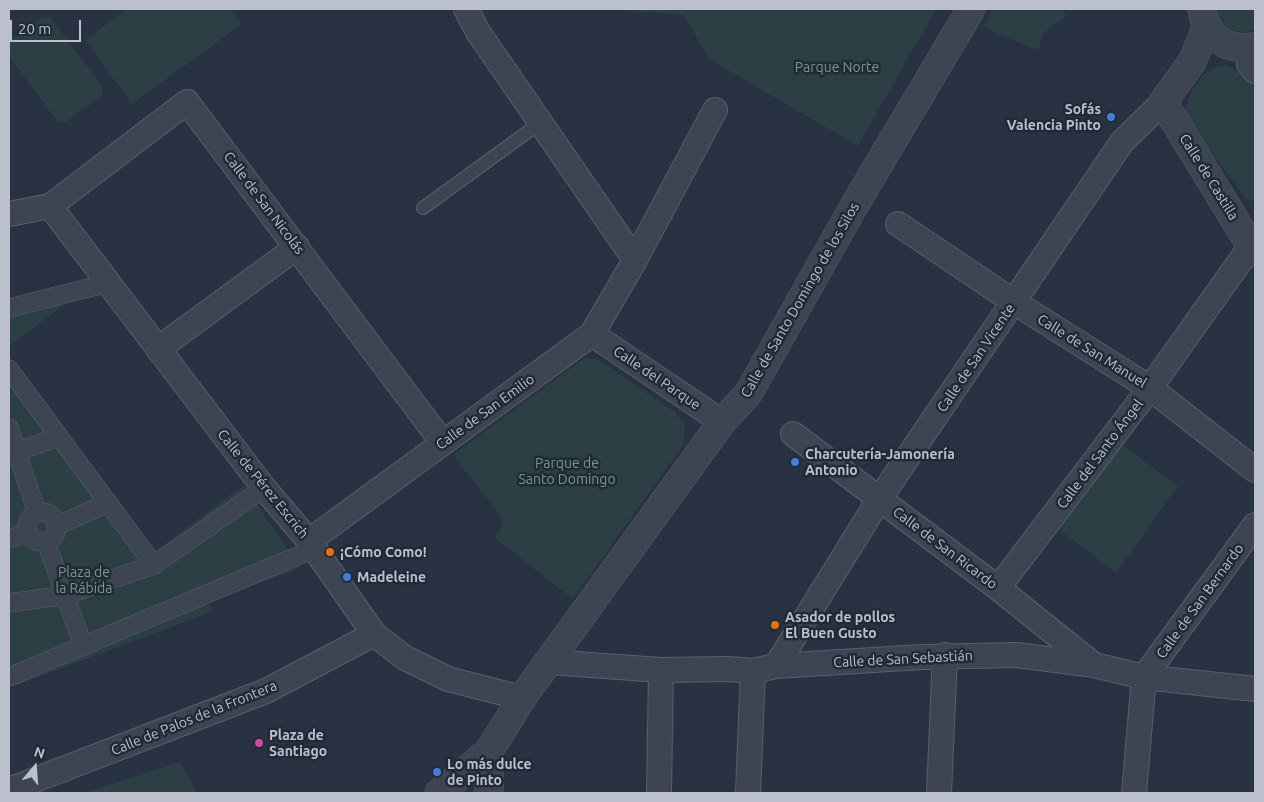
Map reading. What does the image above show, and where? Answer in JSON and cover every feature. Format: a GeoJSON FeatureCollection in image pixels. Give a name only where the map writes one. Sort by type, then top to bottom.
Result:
{"type":"FeatureCollection","features":[{"type":"Feature","properties":{"kind":"street"},"geometry":{"type":"LineString","coordinates":[[466,9],[478,32],[635,260]]}},
{"type":"Feature","properties":{"kind":"street","name":"Calle de Santo Domingo de los Silos"},"geometry":{"type":"LineString","coordinates":[[489,751],[522,698],[722,422],[748,394],[854,206],[972,9]]}},
{"type":"Feature","properties":{"kind":"street"},"geometry":{"type":"LineString","coordinates":[[1200,17],[1213,35],[1225,44],[1249,53]]}},
{"type":"Feature","properties":{"kind":"street","name":"Calle de San Vicente"},"geometry":{"type":"LineString","coordinates":[[776,666],[880,498],[1122,142],[1163,102],[1192,62],[1200,17]]}},
{"type":"Feature","properties":{"kind":"street"},"geometry":{"type":"LineString","coordinates":[[1192,62],[1249,53]]}},
{"type":"Feature","properties":{"kind":"street","name":"Calle de San Nicolás"},"geometry":{"type":"LineString","coordinates":[[50,206],[188,102],[443,442]]}},
{"type":"Feature","properties":{"kind":"street","name":"Calle de Castilla"},"geometry":{"type":"LineString","coordinates":[[1163,102],[1254,249]]}},
{"type":"Feature","properties":{"kind":"street","name":"Calle de San Emilio"},"geometry":{"type":"LineString","coordinates":[[312,545],[443,442],[592,334],[635,260],[715,110]]}},
{"type":"Feature","properties":{"kind":"street"},"geometry":{"type":"LineString","coordinates":[[9,214],[50,206]]}},
{"type":"Feature","properties":{"kind":"street","name":"Calle de Pérez Escrich"},"geometry":{"type":"LineString","coordinates":[[50,206],[264,488],[312,545],[374,634],[405,658],[448,679],[522,698]]}},
{"type":"Feature","properties":{"kind":"street","name":"Calle de San Manuel"},"geometry":{"type":"LineString","coordinates":[[898,224],[1014,302],[1150,388],[1255,470]]}},
{"type":"Feature","properties":{"kind":"street"},"geometry":{"type":"LineString","coordinates":[[158,349],[297,247]]}},
{"type":"Feature","properties":{"kind":"street","name":"Calle del Santo Ángel"},"geometry":{"type":"LineString","coordinates":[[998,588],[1254,249]]}},
{"type":"Feature","properties":{"kind":"street"},"geometry":{"type":"LineString","coordinates":[[9,308],[108,283]]}},
{"type":"Feature","properties":{"kind":"street","name":"Calle del Parque"},"geometry":{"type":"LineString","coordinates":[[592,334],[722,422]]}},
{"type":"Feature","properties":{"kind":"street"},"geometry":{"type":"LineString","coordinates":[[9,369],[154,565]]}},
{"type":"Feature","properties":{"kind":"street"},"geometry":{"type":"LineString","coordinates":[[9,428],[13,453],[37,513]]}},
{"type":"Feature","properties":{"kind":"street","name":"Calle de San Ricardo"},"geometry":{"type":"LineString","coordinates":[[793,434],[998,588],[1094,665]]}},
{"type":"Feature","properties":{"kind":"street"},"geometry":{"type":"LineString","coordinates":[[13,453],[59,437]]}},
{"type":"Feature","properties":{"kind":"street"},"geometry":{"type":"LineString","coordinates":[[9,602],[66,595],[154,565],[264,488]]}},
{"type":"Feature","properties":{"kind":"street"},"geometry":{"type":"LineString","coordinates":[[56,526],[108,503]]}},
{"type":"Feature","properties":{"kind":"street"},"geometry":{"type":"LineString","coordinates":[[37,513],[44,513],[50,515],[56,526],[56,532],[52,538],[46,542],[39,542],[32,539],[28,533],[27,523],[37,513]]}},
{"type":"Feature","properties":{"kind":"street","name":"Calle de San Bernardo"},"geometry":{"type":"LineString","coordinates":[[1144,677],[1255,524]]}},
{"type":"Feature","properties":{"kind":"street"},"geometry":{"type":"LineString","coordinates":[[9,540],[28,533]]}},
{"type":"Feature","properties":{"kind":"street"},"geometry":{"type":"LineString","coordinates":[[46,542],[83,646]]}},
{"type":"Feature","properties":{"kind":"street"},"geometry":{"type":"LineString","coordinates":[[9,677],[312,545]]}},
{"type":"Feature","properties":{"kind":"street","name":"Calle de Palos de la Frontera"},"geometry":{"type":"LineString","coordinates":[[9,790],[266,691],[374,634]]}},
{"type":"Feature","properties":{"kind":"street"},"geometry":{"type":"LineString","coordinates":[[939,793],[945,655]]}},
{"type":"Feature","properties":{"kind":"street","name":"Calle de San Sebastián"},"geometry":{"type":"LineString","coordinates":[[549,662],[661,670],[753,670],[776,666],[945,655],[1017,655],[1094,665],[1144,677],[1255,690]]}},
{"type":"Feature","properties":{"kind":"street"},"geometry":{"type":"LineString","coordinates":[[659,793],[661,670]]}},
{"type":"Feature","properties":{"kind":"street"},"geometry":{"type":"LineString","coordinates":[[748,793],[753,670]]}},
{"type":"Feature","properties":{"kind":"street"},"geometry":{"type":"LineString","coordinates":[[1134,793],[1144,677]]}},
{"type":"Feature","properties":{"kind":"street"},"geometry":{"type":"LineString","coordinates":[[439,793],[489,751]]}},
{"type":"Feature","properties":{"kind":"street"},"geometry":{"type":"LineString","coordinates":[[489,751],[489,793]]}},
{"type":"Feature","properties":{"kind":"lane"},"geometry":{"type":"LineString","coordinates":[[423,208],[540,123]]}},
{"type":"Feature","properties":{"kind":"green space"},"geometry":{"type":"Polygon","coordinates":[[[127,9],[231,9],[242,24],[132,104],[85,40],[127,9]]]}},
{"type":"Feature","properties":{"kind":"green space","name":"Parque Norte"},"geometry":{"type":"Polygon","coordinates":[[[616,9],[936,9],[858,146],[709,59],[684,15],[616,9]]]}},
{"type":"Feature","properties":{"kind":"green space"},"geometry":{"type":"Polygon","coordinates":[[[993,9],[1062,9],[1066,16],[1044,33],[1038,50],[993,32],[984,26],[993,9]]]}},
{"type":"Feature","properties":{"kind":"green space"},"geometry":{"type":"Polygon","coordinates":[[[1218,9],[1255,9],[1255,29],[1244,33],[1229,29],[1219,16],[1218,9]]]}},
{"type":"Feature","properties":{"kind":"green space"},"geometry":{"type":"Polygon","coordinates":[[[42,17],[50,17],[102,86],[102,96],[66,122],[57,121],[9,56],[9,41],[42,17]]]}},
{"type":"Feature","properties":{"kind":"green space"},"geometry":{"type":"Polygon","coordinates":[[[1226,65],[1241,73],[1255,85],[1255,202],[1245,198],[1184,115],[1190,94],[1202,76],[1214,68],[1226,65]]]}},
{"type":"Feature","properties":{"kind":"green space"},"geometry":{"type":"Polygon","coordinates":[[[75,297],[9,346],[9,300],[75,297]]]}},
{"type":"Feature","properties":{"kind":"green space","name":"Plaza de la Rábida"},"geometry":{"type":"Polygon","coordinates":[[[9,356],[155,551],[244,485],[300,568],[208,602],[213,611],[206,614],[9,688],[9,356]]]}},
{"type":"Feature","properties":{"kind":"green space","name":"Parque de Santo Domingo"},"geometry":{"type":"Polygon","coordinates":[[[583,359],[598,359],[676,413],[685,427],[684,444],[573,599],[495,538],[502,526],[500,515],[453,455],[583,359]]]}},
{"type":"Feature","properties":{"kind":"green space"},"geometry":{"type":"Polygon","coordinates":[[[1122,445],[1178,486],[1116,573],[1057,528],[1122,445]]]}},
{"type":"Feature","properties":{"kind":"green space"},"geometry":{"type":"Polygon","coordinates":[[[180,762],[197,793],[84,793],[180,762]]]}},
{"type":"Feature","properties":{"kind":"place","name":"Sofás Valencia Pinto"},"geometry":{"type":"Point","coordinates":[1111,117]}},
{"type":"Feature","properties":{"kind":"place","name":"Charcutería-Jamonería Antonio"},"geometry":{"type":"Point","coordinates":[795,462]}},
{"type":"Feature","properties":{"kind":"place","name":"¡Cómo Como!"},"geometry":{"type":"Point","coordinates":[330,552]}},
{"type":"Feature","properties":{"kind":"place","name":"Madeleine"},"geometry":{"type":"Point","coordinates":[347,577]}},
{"type":"Feature","properties":{"kind":"place","name":"Asador de pollos El Buen Gusto"},"geometry":{"type":"Point","coordinates":[775,625]}},
{"type":"Feature","properties":{"kind":"place","name":"Plaza de Santiago"},"geometry":{"type":"Point","coordinates":[259,743]}},
{"type":"Feature","properties":{"kind":"place","name":"Lo más dulce de Pinto"},"geometry":{"type":"Point","coordinates":[437,772]}}]}
